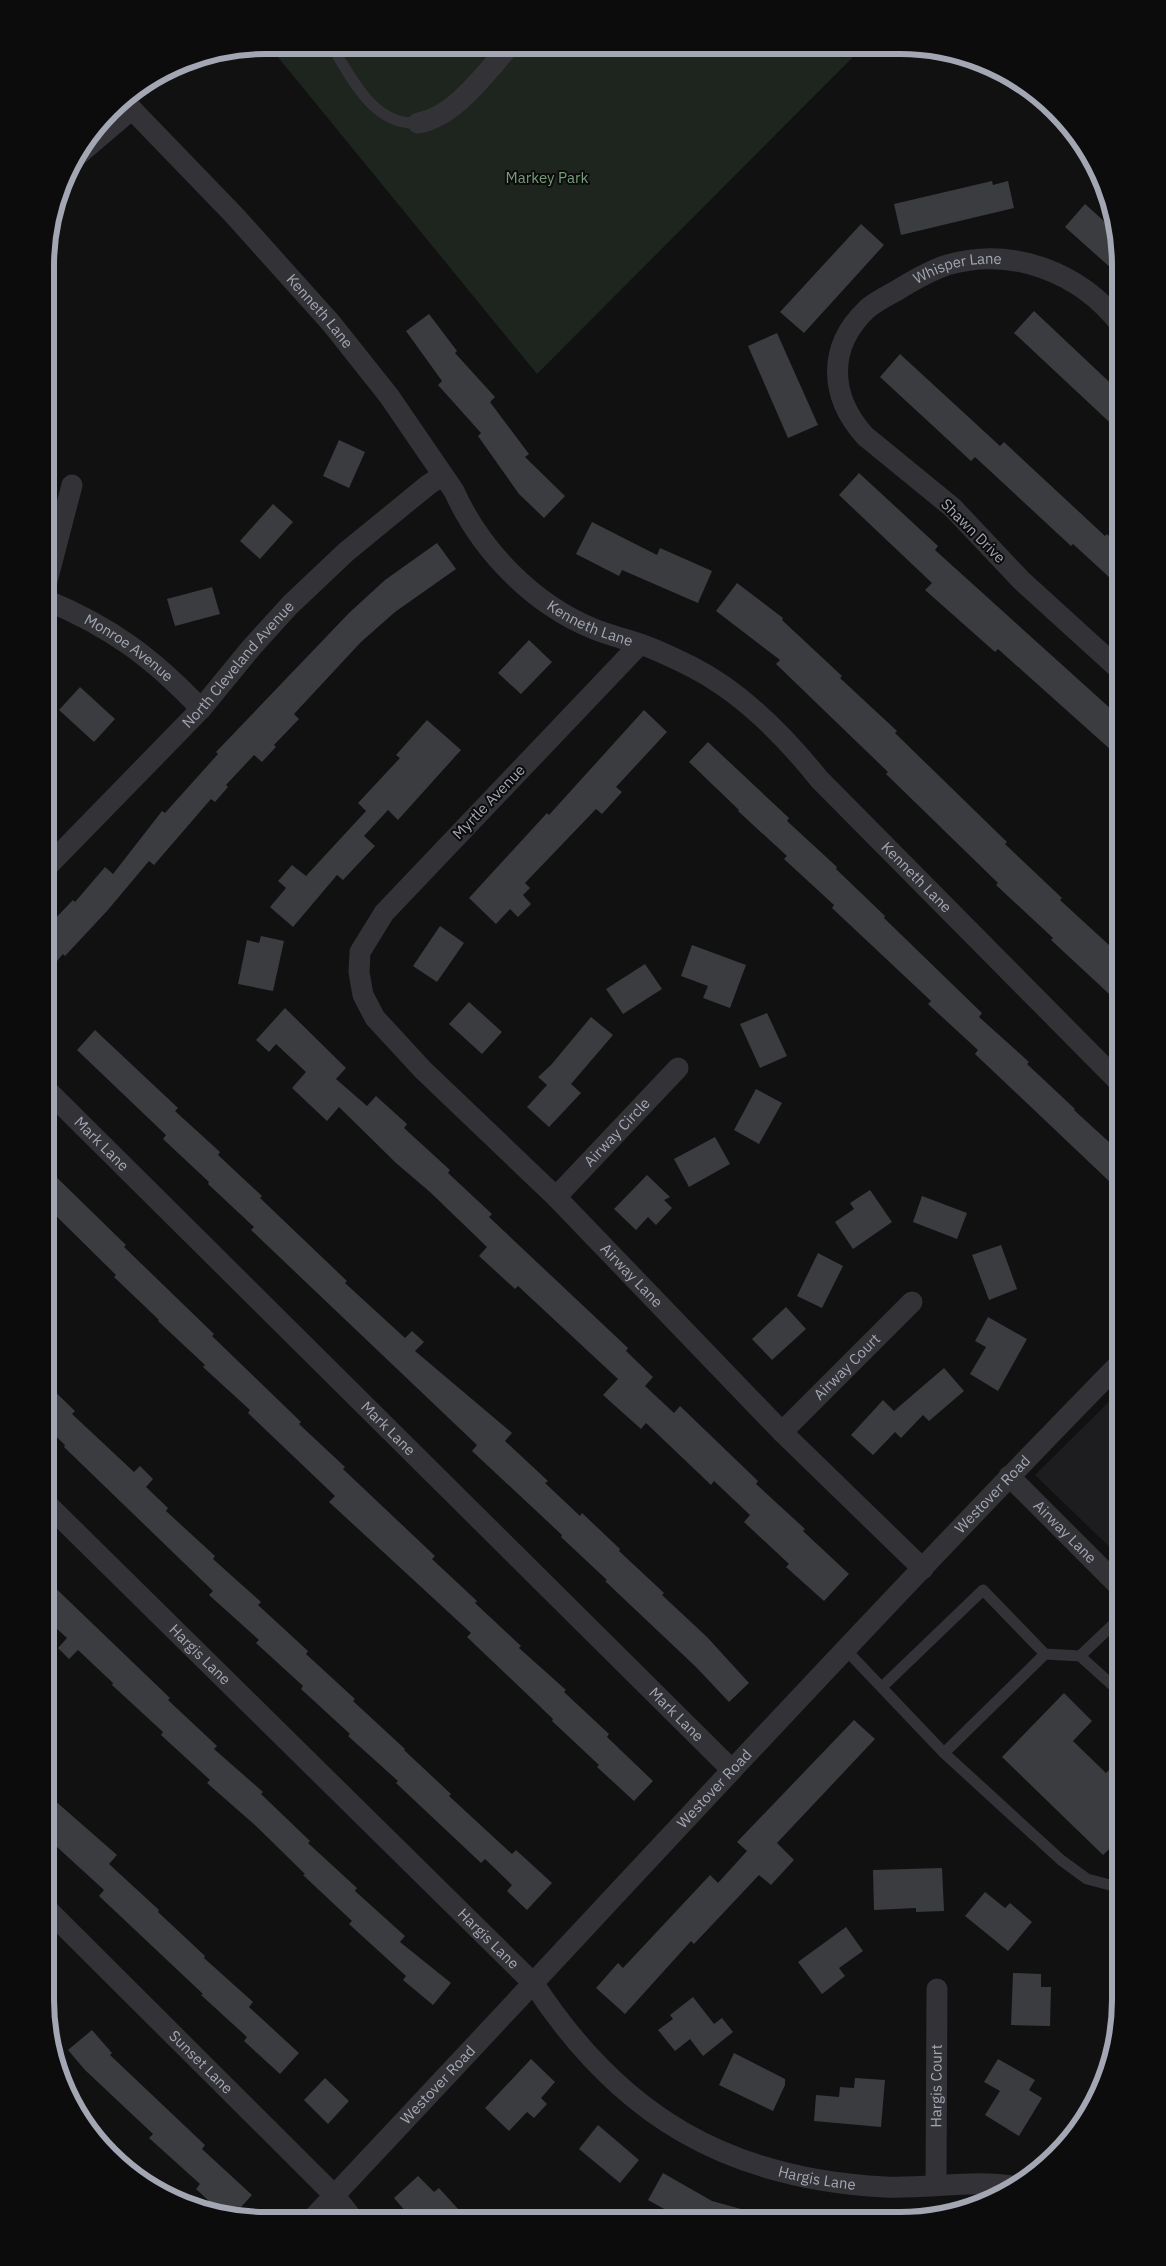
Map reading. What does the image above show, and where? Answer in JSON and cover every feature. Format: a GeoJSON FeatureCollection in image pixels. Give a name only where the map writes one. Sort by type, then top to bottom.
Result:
{"type":"FeatureCollection","features":[{"type":"Feature","properties":{"kind":"street"},"geometry":{"type":"LineString","coordinates":[[418,123],[442,115],[454,105],[502,54]]}},
{"type":"Feature","properties":{"kind":"street","name":"Kenneth Lane"},"geometry":{"type":"LineString","coordinates":[[128,105],[227,208],[331,323],[389,396],[454,491],[461,507],[482,539],[523,584],[554,608],[592,628],[640,644],[693,668],[726,688],[762,716],[794,748],[819,779],[1112,1075]]}},
{"type":"Feature","properties":{"kind":"street","name":"Whisper Lane"},"geometry":{"type":"LineString","coordinates":[[838,385],[839,356],[843,342],[854,323],[869,307],[916,278],[946,266],[973,260],[1001,259],[1036,265],[1060,274],[1084,287],[1112,313]]}},
{"type":"Feature","properties":{"kind":"street","name":"Shawn Drive"},"geometry":{"type":"LineString","coordinates":[[838,385],[843,405],[853,423],[865,436],[953,508],[1021,580],[1112,663]]}},
{"type":"Feature","properties":{"kind":"street","name":"North Cleveland Avenue"},"geometry":{"type":"LineString","coordinates":[[54,860],[202,708],[251,648],[304,592],[346,552],[428,485],[442,476]]}},
{"type":"Feature","properties":{"kind":"street"},"geometry":{"type":"LineString","coordinates":[[54,554],[72,485]]}},
{"type":"Feature","properties":{"kind":"street","name":"Monroe Avenue"},"geometry":{"type":"LineString","coordinates":[[54,604],[103,626],[136,648],[170,676],[202,708]]}},
{"type":"Feature","properties":{"kind":"street","name":"Myrtle Avenue"},"geometry":{"type":"LineString","coordinates":[[359,972],[360,952],[384,913],[640,644]]}},
{"type":"Feature","properties":{"kind":"street","name":"Airway Lane"},"geometry":{"type":"LineString","coordinates":[[359,972],[363,995],[375,1018],[423,1070],[556,1197],[782,1432],[922,1569]]}},
{"type":"Feature","properties":{"kind":"street","name":"Airway Circle"},"geometry":{"type":"LineString","coordinates":[[556,1197],[678,1068]]}},
{"type":"Feature","properties":{"kind":"street","name":"Mark Lane"},"geometry":{"type":"LineString","coordinates":[[54,1097],[732,1770]]}},
{"type":"Feature","properties":{"kind":"street","name":"Airway Court"},"geometry":{"type":"LineString","coordinates":[[782,1432],[912,1302]]}},
{"type":"Feature","properties":{"kind":"street","name":"Westover Road"},"geometry":{"type":"LineString","coordinates":[[319,2212],[1009,1476],[1112,1371]]}},
{"type":"Feature","properties":{"kind":"street","name":"Airway Lane"},"geometry":{"type":"LineString","coordinates":[[1009,1476],[1112,1579]]}},
{"type":"Feature","properties":{"kind":"street","name":"Hargis Lane"},"geometry":{"type":"LineString","coordinates":[[54,1511],[534,1984],[555,2016],[582,2050],[612,2080],[646,2108],[682,2131],[719,2151],[759,2166],[808,2179],[843,2185],[893,2187],[964,2182],[1004,2185]]}},
{"type":"Feature","properties":{"kind":"street","name":"Sunset Lane"},"geometry":{"type":"LineString","coordinates":[[54,1916],[335,2196],[348,2212]]}},
{"type":"Feature","properties":{"kind":"street","name":"Hargis Court"},"geometry":{"type":"LineString","coordinates":[[936,2185],[938,1989]]}},
{"type":"Feature","properties":{"kind":"lane"},"geometry":{"type":"LineString","coordinates":[[337,54],[377,111],[392,120],[409,124],[418,123]]}},
{"type":"Feature","properties":{"kind":"lane"},"geometry":{"type":"LineString","coordinates":[[882,1687],[983,1590],[1045,1654],[1080,1656],[1112,1685]]}},
{"type":"Feature","properties":{"kind":"lane"},"geometry":{"type":"LineString","coordinates":[[1080,1656],[1112,1626]]}},
{"type":"Feature","properties":{"kind":"lane"},"geometry":{"type":"LineString","coordinates":[[846,1650],[944,1753],[1061,1860],[1087,1879],[1112,1884]]}},
{"type":"Feature","properties":{"kind":"lane"},"geometry":{"type":"LineString","coordinates":[[944,1753],[1045,1654]]}},
{"type":"Feature","properties":{"kind":"shaded area"},"geometry":{"type":"Polygon","coordinates":[[[1112,1399],[1112,1549],[1035,1475],[1112,1399]]]}},
{"type":"Feature","properties":{"kind":"green space","name":"Markey Park"},"geometry":{"type":"Polygon","coordinates":[[[275,54],[856,54],[537,374],[275,54]]]}},
{"type":"Feature","properties":{"kind":"building"},"geometry":{"type":"Polygon","coordinates":[[[992,181],[993,185],[1008,181],[1014,208],[901,235],[894,204],[992,181]]]}},
{"type":"Feature","properties":{"kind":"building"},"geometry":{"type":"Polygon","coordinates":[[[1085,204],[1108,225],[1112,269],[1065,227],[1085,204]]]}},
{"type":"Feature","properties":{"kind":"building"},"geometry":{"type":"Polygon","coordinates":[[[861,224],[884,245],[804,333],[780,312],[861,224]]]}},
{"type":"Feature","properties":{"kind":"building"},"geometry":{"type":"Polygon","coordinates":[[[1034,311],[1112,385],[1112,425],[1014,333],[1034,311]]]}},
{"type":"Feature","properties":{"kind":"building"},"geometry":{"type":"Polygon","coordinates":[[[429,314],[457,351],[455,353],[495,397],[490,402],[529,454],[525,457],[565,496],[544,518],[519,494],[478,436],[481,433],[438,385],[442,381],[406,331],[429,314]]]}},
{"type":"Feature","properties":{"kind":"building"},"geometry":{"type":"Polygon","coordinates":[[[777,333],[818,425],[788,438],[748,346],[777,333]]]}},
{"type":"Feature","properties":{"kind":"building"},"geometry":{"type":"Polygon","coordinates":[[[900,354],[1000,446],[1004,442],[1105,536],[1107,534],[1112,539],[1112,580],[1073,544],[1071,546],[975,457],[971,461],[880,377],[900,354]]]}},
{"type":"Feature","properties":{"kind":"building"},"geometry":{"type":"Polygon","coordinates":[[[339,440],[365,452],[349,488],[323,476],[339,440]]]}},
{"type":"Feature","properties":{"kind":"building"},"geometry":{"type":"Polygon","coordinates":[[[859,473],[938,546],[935,550],[1112,710],[1112,751],[998,649],[995,652],[925,590],[932,583],[839,495],[859,473]]]}},
{"type":"Feature","properties":{"kind":"building"},"geometry":{"type":"Polygon","coordinates":[[[273,504],[293,522],[260,559],[240,541],[273,504]]]}},
{"type":"Feature","properties":{"kind":"building"},"geometry":{"type":"Polygon","coordinates":[[[592,522],[657,555],[660,548],[712,571],[698,603],[622,570],[619,576],[576,554],[592,522]]]}},
{"type":"Feature","properties":{"kind":"building"},"geometry":{"type":"Polygon","coordinates":[[[437,543],[456,569],[395,612],[361,642],[294,714],[299,719],[274,745],[276,747],[262,762],[254,755],[226,785],[228,787],[215,802],[211,799],[154,865],[149,861],[107,911],[65,956],[63,954],[54,965],[54,920],[73,900],[75,902],[105,867],[113,874],[162,811],[165,813],[218,754],[216,752],[349,613],[385,580],[437,543]]]}},
{"type":"Feature","properties":{"kind":"building"},"geometry":{"type":"Polygon","coordinates":[[[737,583],[783,618],[782,620],[842,676],[840,678],[897,731],[895,733],[1007,842],[1005,844],[1062,898],[1060,900],[1112,948],[1112,997],[1051,940],[1053,938],[996,885],[998,883],[886,774],[888,772],[776,664],[780,660],[716,611],[737,583]]]}},
{"type":"Feature","properties":{"kind":"building"},"geometry":{"type":"Polygon","coordinates":[[[212,587],[220,614],[175,626],[167,599],[212,587]]]}},
{"type":"Feature","properties":{"kind":"building"},"geometry":{"type":"Polygon","coordinates":[[[529,640],[552,662],[521,694],[498,673],[529,640]]]}},
{"type":"Feature","properties":{"kind":"building"},"geometry":{"type":"Polygon","coordinates":[[[80,687],[115,719],[94,742],[59,710],[80,687]]]}},
{"type":"Feature","properties":{"kind":"building"},"geometry":{"type":"Polygon","coordinates":[[[644,710],[667,732],[616,787],[622,792],[602,814],[596,809],[525,883],[530,888],[523,895],[531,904],[518,917],[510,909],[496,924],[469,898],[547,813],[549,815],[644,710]]]}},
{"type":"Feature","properties":{"kind":"building"},"geometry":{"type":"Polygon","coordinates":[[[427,720],[461,750],[398,820],[388,810],[364,836],[375,846],[343,880],[337,875],[293,927],[270,907],[286,888],[278,881],[292,865],[306,876],[366,811],[358,803],[400,758],[396,755],[427,720]]]}},
{"type":"Feature","properties":{"kind":"building"},"geometry":{"type":"Polygon","coordinates":[[[708,742],[789,818],[787,821],[837,867],[836,869],[885,916],[884,918],[982,1013],[979,1017],[1029,1062],[1027,1064],[1112,1145],[1112,1180],[1110,1182],[975,1054],[978,1050],[928,1004],[931,1001],[832,908],[834,905],[784,859],[787,856],[689,762],[708,742]]]}},
{"type":"Feature","properties":{"kind":"building"},"geometry":{"type":"Polygon","coordinates":[[[440,926],[464,943],[437,982],[413,966],[440,926]]]}},
{"type":"Feature","properties":{"kind":"building"},"geometry":{"type":"Polygon","coordinates":[[[261,936],[284,941],[273,991],[238,984],[247,940],[259,943],[261,936]]]}},
{"type":"Feature","properties":{"kind":"building"},"geometry":{"type":"Polygon","coordinates":[[[692,945],[746,965],[730,1008],[703,998],[708,986],[681,976],[692,945]]]}},
{"type":"Feature","properties":{"kind":"building"},"geometry":{"type":"Polygon","coordinates":[[[645,964],[662,989],[623,1014],[606,989],[645,964]]]}},
{"type":"Feature","properties":{"kind":"building"},"geometry":{"type":"Polygon","coordinates":[[[469,1002],[502,1032],[482,1054],[449,1024],[469,1002]]]}},
{"type":"Feature","properties":{"kind":"building"},"geometry":{"type":"Polygon","coordinates":[[[285,1008],[346,1068],[336,1079],[367,1106],[376,1096],[407,1124],[404,1128],[450,1170],[448,1173],[492,1214],[489,1217],[628,1348],[626,1351],[653,1377],[645,1386],[674,1413],[680,1406],[758,1481],[756,1484],[805,1529],[803,1531],[849,1574],[824,1601],[786,1567],[789,1564],[744,1522],[750,1515],[714,1481],[711,1485],[646,1423],[641,1429],[603,1395],[618,1379],[518,1286],[515,1289],[479,1256],[487,1247],[430,1192],[396,1163],[339,1107],[327,1121],[292,1088],[306,1072],[276,1044],[269,1052],[256,1040],[285,1008]]]}},
{"type":"Feature","properties":{"kind":"building"},"geometry":{"type":"Polygon","coordinates":[[[767,1013],[787,1056],[760,1068],[740,1024],[767,1013]]]}},
{"type":"Feature","properties":{"kind":"building"},"geometry":{"type":"Polygon","coordinates":[[[591,1017],[613,1035],[571,1084],[581,1093],[549,1127],[527,1107],[547,1085],[538,1077],[551,1065],[591,1017]]]}},
{"type":"Feature","properties":{"kind":"building"},"geometry":{"type":"Polygon","coordinates":[[[95,1030],[178,1108],[175,1111],[220,1152],[218,1155],[347,1281],[345,1283],[405,1338],[412,1331],[424,1342],[415,1351],[512,1433],[505,1441],[548,1481],[545,1483],[580,1516],[582,1513],[620,1549],[619,1551],[664,1593],[662,1595],[707,1637],[749,1683],[729,1702],[696,1667],[561,1537],[562,1535],[472,1451],[477,1445],[251,1230],[254,1227],[163,1139],[166,1135],[77,1050],[95,1030]]]}},
{"type":"Feature","properties":{"kind":"building"},"geometry":{"type":"Polygon","coordinates":[[[756,1089],[782,1103],[759,1144],[734,1130],[756,1089]]]}},
{"type":"Feature","properties":{"kind":"building"},"geometry":{"type":"Polygon","coordinates":[[[715,1137],[730,1164],[689,1187],[674,1159],[715,1137]]]}},
{"type":"Feature","properties":{"kind":"building"},"geometry":{"type":"Polygon","coordinates":[[[54,1175],[126,1245],[124,1247],[214,1334],[212,1336],[301,1422],[299,1424],[345,1467],[343,1469],[435,1556],[432,1559],[521,1646],[519,1648],[566,1690],[564,1692],[609,1734],[607,1737],[653,1781],[634,1801],[597,1767],[599,1765],[552,1721],[553,1719],[467,1637],[471,1633],[329,1502],[335,1496],[248,1413],[250,1410],[203,1367],[205,1365],[114,1277],[116,1275],[54,1214],[54,1175]]]}},
{"type":"Feature","properties":{"kind":"building"},"geometry":{"type":"Polygon","coordinates":[[[647,1175],[670,1197],[664,1200],[672,1208],[656,1225],[648,1217],[636,1230],[614,1209],[647,1175]]]}},
{"type":"Feature","properties":{"kind":"building"},"geometry":{"type":"Polygon","coordinates":[[[870,1190],[892,1222],[853,1249],[835,1222],[854,1209],[850,1203],[870,1190]]]}},
{"type":"Feature","properties":{"kind":"building"},"geometry":{"type":"Polygon","coordinates":[[[922,1196],[967,1213],[957,1239],[913,1222],[922,1196]]]}},
{"type":"Feature","properties":{"kind":"building"},"geometry":{"type":"Polygon","coordinates":[[[1001,1245],[1017,1289],[989,1300],[972,1255],[1001,1245]]]}},
{"type":"Feature","properties":{"kind":"building"},"geometry":{"type":"Polygon","coordinates":[[[818,1253],[843,1266],[822,1308],[797,1296],[818,1253]]]}},
{"type":"Feature","properties":{"kind":"building"},"geometry":{"type":"Polygon","coordinates":[[[786,1307],[806,1329],[772,1360],[752,1339],[786,1307]]]}},
{"type":"Feature","properties":{"kind":"building"},"geometry":{"type":"Polygon","coordinates":[[[988,1317],[1027,1339],[998,1391],[970,1374],[986,1347],[975,1341],[988,1317]]]}},
{"type":"Feature","properties":{"kind":"building"},"geometry":{"type":"Polygon","coordinates":[[[944,1368],[964,1391],[929,1421],[923,1415],[901,1438],[895,1432],[873,1455],[851,1435],[883,1400],[894,1411],[944,1368]]]}},
{"type":"Feature","properties":{"kind":"building"},"geometry":{"type":"Polygon","coordinates":[[[54,1391],[75,1411],[72,1414],[134,1472],[140,1466],[153,1479],[146,1487],[168,1508],[166,1511],[215,1556],[213,1559],[261,1602],[258,1605],[308,1651],[306,1654],[355,1699],[353,1701],[451,1794],[449,1796],[512,1854],[516,1850],[552,1883],[527,1910],[507,1891],[512,1885],[485,1859],[481,1863],[396,1783],[398,1781],[348,1736],[350,1734],[301,1689],[303,1686],[256,1643],[259,1640],[209,1595],[213,1591],[64,1447],[65,1445],[54,1435],[54,1391]]]}},
{"type":"Feature","properties":{"kind":"building"},"geometry":{"type":"Polygon","coordinates":[[[54,1587],[170,1698],[168,1700],[217,1746],[214,1749],[263,1792],[261,1794],[310,1841],[308,1843],[357,1888],[355,1891],[405,1936],[400,1942],[451,1983],[433,2005],[403,1980],[406,1976],[349,1924],[352,1921],[303,1875],[305,1874],[257,1827],[207,1783],[210,1780],[161,1735],[163,1732],[112,1685],[113,1683],[78,1650],[69,1659],[58,1648],[67,1638],[54,1626],[54,1587]]]}},
{"type":"Feature","properties":{"kind":"building"},"geometry":{"type":"Polygon","coordinates":[[[1064,1693],[1092,1721],[1073,1741],[1106,1773],[1112,1767],[1112,1846],[1103,1855],[1002,1757],[1064,1693]]]}},
{"type":"Feature","properties":{"kind":"building"},"geometry":{"type":"Polygon","coordinates":[[[854,1720],[875,1739],[777,1843],[794,1860],[771,1885],[759,1875],[694,1944],[691,1941],[625,2014],[596,1988],[618,1963],[623,1968],[710,1875],[718,1883],[747,1851],[737,1842],[854,1720]]]}},
{"type":"Feature","properties":{"kind":"building"},"geometry":{"type":"Polygon","coordinates":[[[54,1800],[117,1855],[109,1864],[159,1910],[158,1912],[205,1956],[204,1958],[253,2002],[249,2007],[299,2053],[280,2074],[244,2041],[247,2037],[99,1896],[104,1890],[54,1844],[54,1800]]]}},
{"type":"Feature","properties":{"kind":"building"},"geometry":{"type":"Polygon","coordinates":[[[942,1868],[944,1911],[916,1912],[916,1908],[874,1910],[873,1870],[942,1868]]]}},
{"type":"Feature","properties":{"kind":"building"},"geometry":{"type":"Polygon","coordinates":[[[985,1892],[1005,1908],[1010,1903],[1032,1922],[1008,1951],[965,1916],[985,1892]]]}},
{"type":"Feature","properties":{"kind":"building"},"geometry":{"type":"Polygon","coordinates":[[[846,1927],[863,1951],[839,1968],[845,1976],[822,1994],[798,1962],[846,1927]]]}},
{"type":"Feature","properties":{"kind":"building"},"geometry":{"type":"Polygon","coordinates":[[[1013,1973],[1041,1974],[1041,1987],[1051,1987],[1050,2026],[1011,2025],[1013,1973]]]}},
{"type":"Feature","properties":{"kind":"building"},"geometry":{"type":"Polygon","coordinates":[[[693,1997],[714,2024],[722,2018],[733,2032],[703,2056],[690,2039],[675,2051],[658,2030],[673,2019],[670,2015],[693,1997]]]}},
{"type":"Feature","properties":{"kind":"building"},"geometry":{"type":"Polygon","coordinates":[[[92,2030],[112,2053],[110,2055],[205,2145],[202,2149],[252,2195],[238,2210],[214,2206],[196,2189],[200,2184],[149,2138],[153,2134],[85,2070],[68,2050],[92,2030]]]}},
{"type":"Feature","properties":{"kind":"building"},"geometry":{"type":"Polygon","coordinates":[[[734,2053],[785,2079],[785,2085],[773,2111],[719,2085],[734,2053]]]}},
{"type":"Feature","properties":{"kind":"building"},"geometry":{"type":"Polygon","coordinates":[[[531,2059],[555,2082],[541,2098],[547,2104],[534,2118],[527,2112],[509,2131],[485,2108],[531,2059]]]}},
{"type":"Feature","properties":{"kind":"building"},"geometry":{"type":"Polygon","coordinates":[[[998,2059],[1035,2080],[1029,2090],[1042,2098],[1019,2136],[985,2115],[1000,2091],[984,2082],[998,2059]]]}},
{"type":"Feature","properties":{"kind":"building"},"geometry":{"type":"Polygon","coordinates":[[[325,2078],[349,2101],[328,2124],[304,2100],[325,2078]]]}},
{"type":"Feature","properties":{"kind":"building"},"geometry":{"type":"Polygon","coordinates":[[[855,2078],[885,2080],[881,2127],[814,2121],[816,2095],[839,2097],[840,2087],[854,2088],[855,2078]]]}},
{"type":"Feature","properties":{"kind":"building"},"geometry":{"type":"Polygon","coordinates":[[[598,2125],[639,2160],[620,2183],[579,2149],[598,2125]]]}},
{"type":"Feature","properties":{"kind":"building"},"geometry":{"type":"Polygon","coordinates":[[[663,2173],[712,2201],[752,2212],[670,2212],[648,2200],[663,2173]]]}},
{"type":"Feature","properties":{"kind":"building"},"geometry":{"type":"Polygon","coordinates":[[[418,2176],[434,2192],[439,2188],[458,2209],[454,2212],[406,2212],[394,2198],[418,2176]]]}}]}
